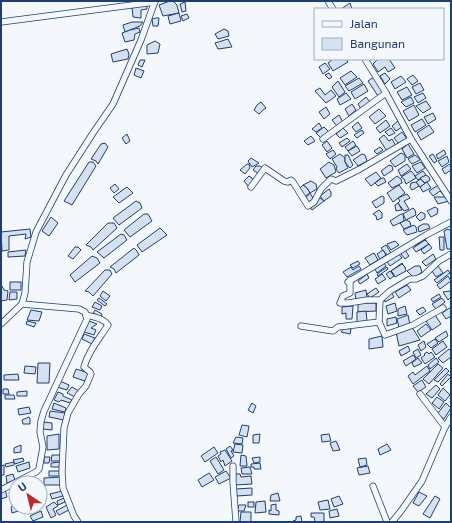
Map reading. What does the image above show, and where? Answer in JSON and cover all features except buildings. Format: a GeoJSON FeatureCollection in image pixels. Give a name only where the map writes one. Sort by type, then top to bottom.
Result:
{"type":"FeatureCollection","features":[{"type":"Feature","properties":{"kind":"street"},"geometry":{"type":"LineString","coordinates":[[1,22],[155,1],[141,40],[113,104],[66,175],[36,232],[27,262],[26,293],[22,304],[1,324]]}},
{"type":"Feature","properties":{"kind":"street"},"geometry":{"type":"LineString","coordinates":[[366,60],[386,93],[411,139],[451,201]]}},
{"type":"Feature","properties":{"kind":"street"},"geometry":{"type":"LineString","coordinates":[[323,139],[386,93]]}},
{"type":"Feature","properties":{"kind":"street"},"geometry":{"type":"LineString","coordinates":[[251,187],[265,168],[284,181],[288,182],[291,180],[308,206],[314,202],[320,189],[331,180],[336,181],[360,169],[411,139]]}},
{"type":"Feature","properties":{"kind":"street"},"geometry":{"type":"LineString","coordinates":[[451,222],[426,235],[349,281],[350,293],[343,296],[340,303],[380,300],[390,291],[410,279],[416,279],[423,276],[439,261],[451,254]]}},
{"type":"Feature","properties":{"kind":"street"},"geometry":{"type":"LineString","coordinates":[[380,300],[379,322],[385,335],[413,326],[443,308]]}},
{"type":"Feature","properties":{"kind":"street"},"geometry":{"type":"LineString","coordinates":[[1,490],[39,469],[43,448],[40,432],[44,411],[87,319],[82,310],[79,309],[22,304]]}},
{"type":"Feature","properties":{"kind":"street"},"geometry":{"type":"LineString","coordinates":[[78,522],[74,516],[63,488],[62,472],[64,428],[68,413],[79,394],[86,386],[91,374],[84,368],[84,364],[108,325],[103,320],[86,315]]}},
{"type":"Feature","properties":{"kind":"street"},"geometry":{"type":"LineString","coordinates":[[300,326],[333,330],[338,327],[379,322]]}},
{"type":"Feature","properties":{"kind":"street"},"geometry":{"type":"LineString","coordinates":[[420,394],[445,427]]}},
{"type":"Feature","properties":{"kind":"street"},"geometry":{"type":"LineString","coordinates":[[392,522],[422,481],[445,427],[451,417]]}},
{"type":"Feature","properties":{"kind":"street"},"geometry":{"type":"LineString","coordinates":[[233,466],[236,522]]}},
{"type":"Feature","properties":{"kind":"street"},"geometry":{"type":"LineString","coordinates":[[373,486],[387,522]]}}]}
